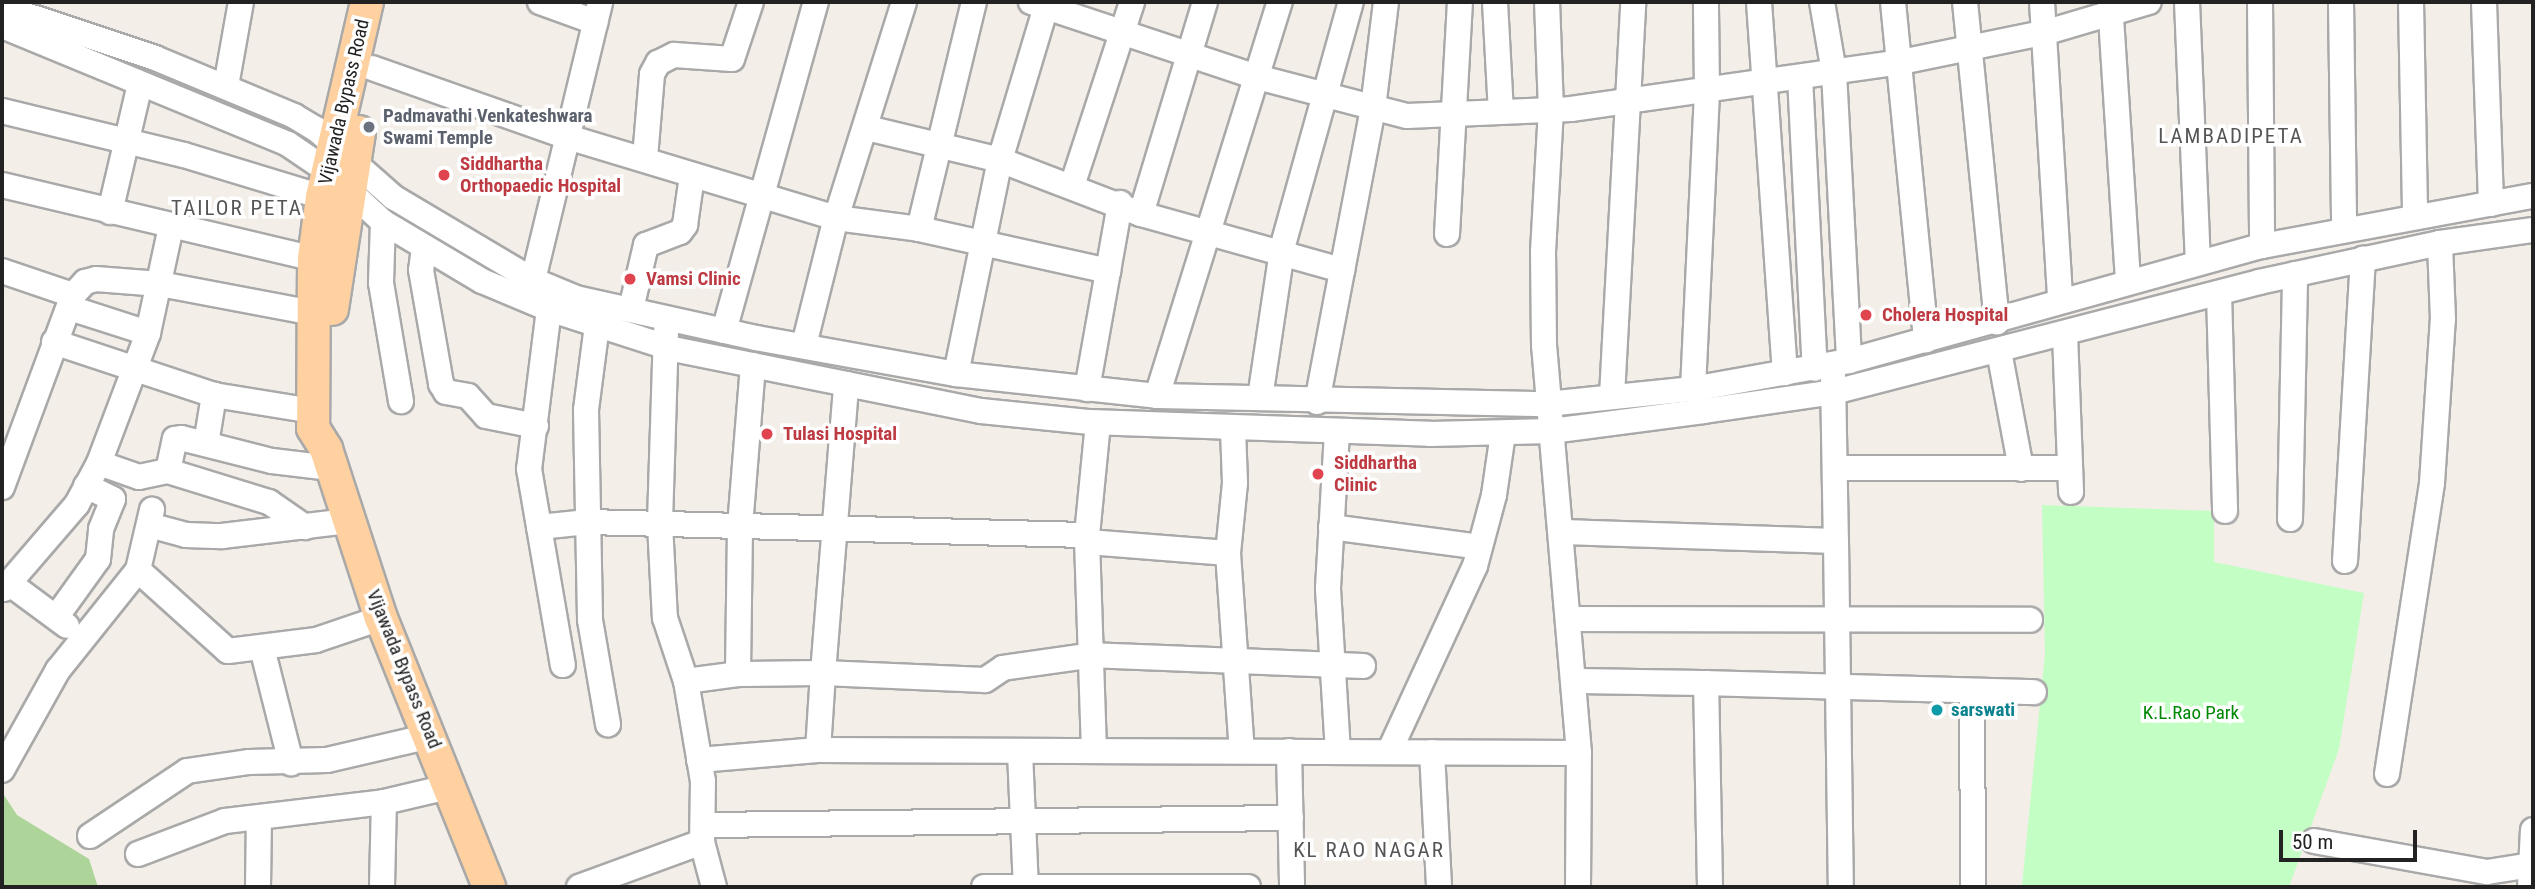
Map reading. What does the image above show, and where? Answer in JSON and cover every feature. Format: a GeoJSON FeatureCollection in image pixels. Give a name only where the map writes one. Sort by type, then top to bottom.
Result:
{"type":"FeatureCollection","features":[{"type":"Feature","properties":{"kind":"main road","name":"Vijawada Bypass Road"},"geometry":{"type":"LineString","coordinates":[[329,459],[334,423],[331,331],[337,173],[367,2]]}},
{"type":"Feature","properties":{"kind":"main road","name":"Vijawada Bypass Road"},"geometry":{"type":"LineString","coordinates":[[389,2],[372,68],[337,173],[314,259],[313,428],[329,459],[382,618],[452,786],[489,887]]}},
{"type":"Feature","properties":{"kind":"street"},"geometry":{"type":"LineString","coordinates":[[226,86],[241,2]]}},
{"type":"Feature","properties":{"kind":"street"},"geometry":{"type":"LineString","coordinates":[[533,280],[571,138],[598,12],[540,2]]}},
{"type":"Feature","properties":{"kind":"street"},"geometry":{"type":"LineString","coordinates":[[645,158],[652,74],[658,63],[674,55],[732,59],[751,2]]}},
{"type":"Feature","properties":{"kind":"street"},"geometry":{"type":"LineString","coordinates":[[724,331],[816,2]]}},
{"type":"Feature","properties":{"kind":"street"},"geometry":{"type":"LineString","coordinates":[[804,345],[836,218],[867,128],[904,2]]}},
{"type":"Feature","properties":{"kind":"street"},"geometry":{"type":"LineString","coordinates":[[919,229],[937,145],[974,2]]}},
{"type":"Feature","properties":{"kind":"street"},"geometry":{"type":"LineString","coordinates":[[1072,186],[1132,2]]}},
{"type":"Feature","properties":{"kind":"street"},"geometry":{"type":"LineString","coordinates":[[1087,388],[1108,271],[1191,55],[1205,2]]}},
{"type":"Feature","properties":{"kind":"street"},"geometry":{"type":"LineString","coordinates":[[1157,396],[1280,2]]}},
{"type":"Feature","properties":{"kind":"street"},"geometry":{"type":"LineString","coordinates":[[1260,398],[1282,253],[1322,96],[1351,2]]}},
{"type":"Feature","properties":{"kind":"street"},"geometry":{"type":"LineString","coordinates":[[1317,402],[1373,108],[1386,2]]}},
{"type":"Feature","properties":{"kind":"street"},"geometry":{"type":"LineString","coordinates":[[1447,234],[1451,114],[1461,2]]}},
{"type":"Feature","properties":{"kind":"street"},"geometry":{"type":"LineString","coordinates":[[1495,2],[1501,112]]}},
{"type":"Feature","properties":{"kind":"street"},"geometry":{"type":"LineString","coordinates":[[1547,2],[1551,110],[1543,252],[1547,404],[1563,532],[1579,753],[1578,887]]}},
{"type":"Feature","properties":{"kind":"street"},"geometry":{"type":"LineString","coordinates":[[1612,396],[1631,101],[1633,2]]}},
{"type":"Feature","properties":{"kind":"street"},"geometry":{"type":"LineString","coordinates":[[1693,388],[1707,90],[1706,2]]}},
{"type":"Feature","properties":{"kind":"street"},"geometry":{"type":"LineString","coordinates":[[1759,2],[1767,82],[1785,373]]}},
{"type":"Feature","properties":{"kind":"street"},"geometry":{"type":"LineString","coordinates":[[1822,2],[1835,72],[1832,365]]}},
{"type":"Feature","properties":{"kind":"street"},"geometry":{"type":"LineString","coordinates":[[1893,2],[1901,62],[1926,340]]}},
{"type":"Feature","properties":{"kind":"street"},"geometry":{"type":"LineString","coordinates":[[1965,2],[1997,322]]}},
{"type":"Feature","properties":{"kind":"street"},"geometry":{"type":"LineString","coordinates":[[2042,2],[2048,32],[2060,300]]}},
{"type":"Feature","properties":{"kind":"street"},"geometry":{"type":"LineString","coordinates":[[956,374],[1000,160],[1038,4],[1257,77],[1407,116],[1551,110],[1901,62],[2048,32],[2111,9],[2149,2]]}},
{"type":"Feature","properties":{"kind":"street"},"geometry":{"type":"LineString","coordinates":[[2187,2],[2198,263]]}},
{"type":"Feature","properties":{"kind":"street"},"geometry":{"type":"LineString","coordinates":[[2260,2],[2262,246]]}},
{"type":"Feature","properties":{"kind":"street"},"geometry":{"type":"LineString","coordinates":[[2342,2],[2343,229]]}},
{"type":"Feature","properties":{"kind":"street"},"geometry":{"type":"LineString","coordinates":[[2411,2],[2415,216]]}},
{"type":"Feature","properties":{"kind":"street"},"geometry":{"type":"LineString","coordinates":[[2484,2],[2491,204]]}},
{"type":"Feature","properties":{"kind":"street"},"geometry":{"type":"LineString","coordinates":[[2,7],[226,86],[294,116],[337,173],[383,222],[482,281],[549,309],[666,346],[753,365],[981,411],[1098,423],[1337,432],[1551,431],[1834,392],[2295,274],[2440,243],[2533,230]]}},
{"type":"Feature","properties":{"kind":"street"},"geometry":{"type":"LineString","coordinates":[[2111,9],[2128,280]]}},
{"type":"Feature","properties":{"kind":"street"},"geometry":{"type":"LineString","coordinates":[[2,26],[288,144],[337,173],[393,197],[533,280],[576,298],[724,331],[956,374],[1157,396],[1317,402],[1547,404],[1693,388],[1832,365],[1997,322],[2128,280],[2262,246],[2533,196]]}},
{"type":"Feature","properties":{"kind":"street"},"geometry":{"type":"LineString","coordinates":[[372,68],[571,138],[645,158],[692,176],[836,218],[919,229],[1108,271]]}},
{"type":"Feature","properties":{"kind":"street"},"geometry":{"type":"LineString","coordinates":[[1800,77],[1834,392],[1841,887]]}},
{"type":"Feature","properties":{"kind":"street"},"geometry":{"type":"LineString","coordinates":[[110,212],[140,84]]}},
{"type":"Feature","properties":{"kind":"street"},"geometry":{"type":"LineString","coordinates":[[2,111],[125,142],[337,173]]}},
{"type":"Feature","properties":{"kind":"street"},"geometry":{"type":"LineString","coordinates":[[867,128],[1000,160],[1131,209],[1342,270]]}},
{"type":"Feature","properties":{"kind":"street"},"geometry":{"type":"LineString","coordinates":[[631,309],[646,246],[680,232],[685,225],[692,176]]}},
{"type":"Feature","properties":{"kind":"street"},"geometry":{"type":"LineString","coordinates":[[2,185],[314,259]]}},
{"type":"Feature","properties":{"kind":"street"},"geometry":{"type":"LineString","coordinates":[[383,222],[381,283],[401,401]]}},
{"type":"Feature","properties":{"kind":"street"},"geometry":{"type":"LineString","coordinates":[[3,588],[76,504],[99,463],[148,333],[171,227]]}},
{"type":"Feature","properties":{"kind":"street"},"geometry":{"type":"LineString","coordinates":[[2387,774],[2432,483],[2443,319],[2440,243]]}},
{"type":"Feature","properties":{"kind":"street"},"geometry":{"type":"LineString","coordinates":[[424,247],[421,270],[441,384],[446,392],[468,396],[486,416],[536,426]]}},
{"type":"Feature","properties":{"kind":"street"},"geometry":{"type":"LineString","coordinates":[[2346,561],[2363,259]]}},
{"type":"Feature","properties":{"kind":"street"},"geometry":{"type":"LineString","coordinates":[[2,271],[148,333]]}},
{"type":"Feature","properties":{"kind":"street"},"geometry":{"type":"LineString","coordinates":[[2290,519],[2295,274]]}},
{"type":"Feature","properties":{"kind":"street"},"geometry":{"type":"LineString","coordinates":[[2,486],[71,302],[96,279],[160,284],[313,313]]}},
{"type":"Feature","properties":{"kind":"street"},"geometry":{"type":"LineString","coordinates":[[2219,293],[2225,511]]}},
{"type":"Feature","properties":{"kind":"street"},"geometry":{"type":"LineString","coordinates":[[549,309],[529,469],[563,665]]}},
{"type":"Feature","properties":{"kind":"street"},"geometry":{"type":"LineString","coordinates":[[667,317],[660,524],[665,618],[686,681],[699,760],[704,834],[714,887]]}},
{"type":"Feature","properties":{"kind":"street"},"geometry":{"type":"LineString","coordinates":[[597,325],[586,410],[590,620],[608,724]]}},
{"type":"Feature","properties":{"kind":"street"},"geometry":{"type":"LineString","coordinates":[[1837,468],[2021,469],[2071,480],[2065,334]]}},
{"type":"Feature","properties":{"kind":"street"},"geometry":{"type":"LineString","coordinates":[[54,342],[134,371],[214,395],[313,411]]}},
{"type":"Feature","properties":{"kind":"street"},"geometry":{"type":"LineString","coordinates":[[1999,351],[2021,469]]}},
{"type":"Feature","properties":{"kind":"street"},"geometry":{"type":"LineString","coordinates":[[738,674],[740,528],[753,365]]}},
{"type":"Feature","properties":{"kind":"street"},"geometry":{"type":"LineString","coordinates":[[818,750],[846,384]]}},
{"type":"Feature","properties":{"kind":"street"},"geometry":{"type":"LineString","coordinates":[[206,444],[214,395]]}},
{"type":"Feature","properties":{"kind":"street"},"geometry":{"type":"LineString","coordinates":[[1094,751],[1094,655],[1088,539],[1098,423]]}},
{"type":"Feature","properties":{"kind":"street"},"geometry":{"type":"LineString","coordinates":[[1233,430],[1235,483],[1228,553],[1242,751]]}},
{"type":"Feature","properties":{"kind":"street"},"geometry":{"type":"LineString","coordinates":[[1337,432],[1331,527],[1332,665],[1338,751]]}},
{"type":"Feature","properties":{"kind":"street"},"geometry":{"type":"LineString","coordinates":[[1389,752],[1480,547],[1503,433]]}},
{"type":"Feature","properties":{"kind":"street"},"geometry":{"type":"LineString","coordinates":[[168,471],[174,439],[206,444],[272,461],[329,459]]}},
{"type":"Feature","properties":{"kind":"street"},"geometry":{"type":"LineString","coordinates":[[269,502],[272,461]]}},
{"type":"Feature","properties":{"kind":"street"},"geometry":{"type":"LineString","coordinates":[[99,463],[139,477],[168,471],[269,502],[305,527]]}},
{"type":"Feature","properties":{"kind":"street"},"geometry":{"type":"LineString","coordinates":[[57,616],[98,559],[102,530],[113,499],[86,485]]}},
{"type":"Feature","properties":{"kind":"street"},"geometry":{"type":"LineString","coordinates":[[2,770],[81,639],[138,570],[150,517],[206,537],[348,521]]}},
{"type":"Feature","properties":{"kind":"street"},"geometry":{"type":"LineString","coordinates":[[539,527],[588,522],[1088,539],[1228,553]]}},
{"type":"Feature","properties":{"kind":"street"},"geometry":{"type":"LineString","coordinates":[[1331,527],[1480,547]]}},
{"type":"Feature","properties":{"kind":"street"},"geometry":{"type":"LineString","coordinates":[[1563,532],[1836,541]]}},
{"type":"Feature","properties":{"kind":"street"},"geometry":{"type":"LineString","coordinates":[[138,570],[228,651],[316,640],[382,618]]}},
{"type":"Feature","properties":{"kind":"street"},"geometry":{"type":"LineString","coordinates":[[3,588],[13,586],[57,616],[81,639]]}},
{"type":"Feature","properties":{"kind":"street"},"geometry":{"type":"LineString","coordinates":[[1569,620],[2030,620]]}},
{"type":"Feature","properties":{"kind":"street"},"geometry":{"type":"LineString","coordinates":[[262,648],[291,763]]}},
{"type":"Feature","properties":{"kind":"street"},"geometry":{"type":"LineString","coordinates":[[686,681],[738,674],[823,673],[985,680],[1003,668],[1094,655],[1363,666]]}},
{"type":"Feature","properties":{"kind":"street"},"geometry":{"type":"LineString","coordinates":[[1574,681],[1838,684],[2034,692]]}},
{"type":"Feature","properties":{"kind":"street"},"geometry":{"type":"LineString","coordinates":[[1706,683],[1710,887]]}},
{"type":"Feature","properties":{"kind":"street"},"geometry":{"type":"LineString","coordinates":[[1972,691],[1973,887]]}},
{"type":"Feature","properties":{"kind":"street"},"geometry":{"type":"LineString","coordinates":[[90,836],[187,771],[248,762],[327,760],[430,736]]}},
{"type":"Feature","properties":{"kind":"street"},"geometry":{"type":"LineString","coordinates":[[699,760],[818,750],[1579,753]]}},
{"type":"Feature","properties":{"kind":"street"},"geometry":{"type":"LineString","coordinates":[[1020,751],[1026,887]]}},
{"type":"Feature","properties":{"kind":"street"},"geometry":{"type":"LineString","coordinates":[[1289,751],[1292,887]]}},
{"type":"Feature","properties":{"kind":"street"},"geometry":{"type":"LineString","coordinates":[[1432,752],[1439,887]]}},
{"type":"Feature","properties":{"kind":"street"},"geometry":{"type":"LineString","coordinates":[[138,854],[225,821],[384,802],[452,786]]}},
{"type":"Feature","properties":{"kind":"street"},"geometry":{"type":"LineString","coordinates":[[382,887],[384,802]]}},
{"type":"Feature","properties":{"kind":"street"},"geometry":{"type":"LineString","coordinates":[[258,887],[259,818]]}},
{"type":"Feature","properties":{"kind":"street"},"geometry":{"type":"LineString","coordinates":[[579,887],[704,834],[1023,818],[1291,818]]}},
{"type":"Feature","properties":{"kind":"street"},"geometry":{"type":"LineString","coordinates":[[2314,841],[2487,872],[2531,876],[2533,830]]}},
{"type":"Feature","properties":{"kind":"street"},"geometry":{"type":"LineString","coordinates":[[984,887],[1248,887]]}},
{"type":"Feature","properties":{"kind":"green space","name":"K.L.Rao Park"},"geometry":{"type":"Polygon","coordinates":[[[2042,505],[2214,511],[2214,562],[2364,593],[2339,749],[2289,887],[2022,885],[2045,653],[2042,505]]]}},
{"type":"Feature","properties":{"kind":"green space"},"geometry":{"type":"Polygon","coordinates":[[[2,792],[17,815],[89,859],[98,887],[2,887],[2,792]]]}},
{"type":"Feature","properties":{"kind":"place","name":"Padmavathi Venkateshwara Swami Temple"},"geometry":{"type":"Point","coordinates":[369,127]}},
{"type":"Feature","properties":{"kind":"place","name":"Siddhartha Orthopaedic Hospital"},"geometry":{"type":"Point","coordinates":[444,175]}},
{"type":"Feature","properties":{"kind":"place","name":"Vamsi Clinic"},"geometry":{"type":"Point","coordinates":[630,279]}},
{"type":"Feature","properties":{"kind":"place","name":"Cholera Hospital"},"geometry":{"type":"Point","coordinates":[1866,315]}},
{"type":"Feature","properties":{"kind":"place","name":"Tulasi Hospital"},"geometry":{"type":"Point","coordinates":[767,434]}},
{"type":"Feature","properties":{"kind":"place","name":"Siddhartha Clinic"},"geometry":{"type":"Point","coordinates":[1318,474]}},
{"type":"Feature","properties":{"kind":"place","name":"sarswati"},"geometry":{"type":"Point","coordinates":[1937,710]}},
{"type":"Feature","properties":{"kind":"district","name":"LAMBADIPETA"},"geometry":{"type":"Point","coordinates":[2231,136]}},
{"type":"Feature","properties":{"kind":"district","name":"TAILOR PETA"},"geometry":{"type":"Point","coordinates":[237,208]}},
{"type":"Feature","properties":{"kind":"district","name":"KL RAO NAGAR"},"geometry":{"type":"Point","coordinates":[1369,850]}}]}
